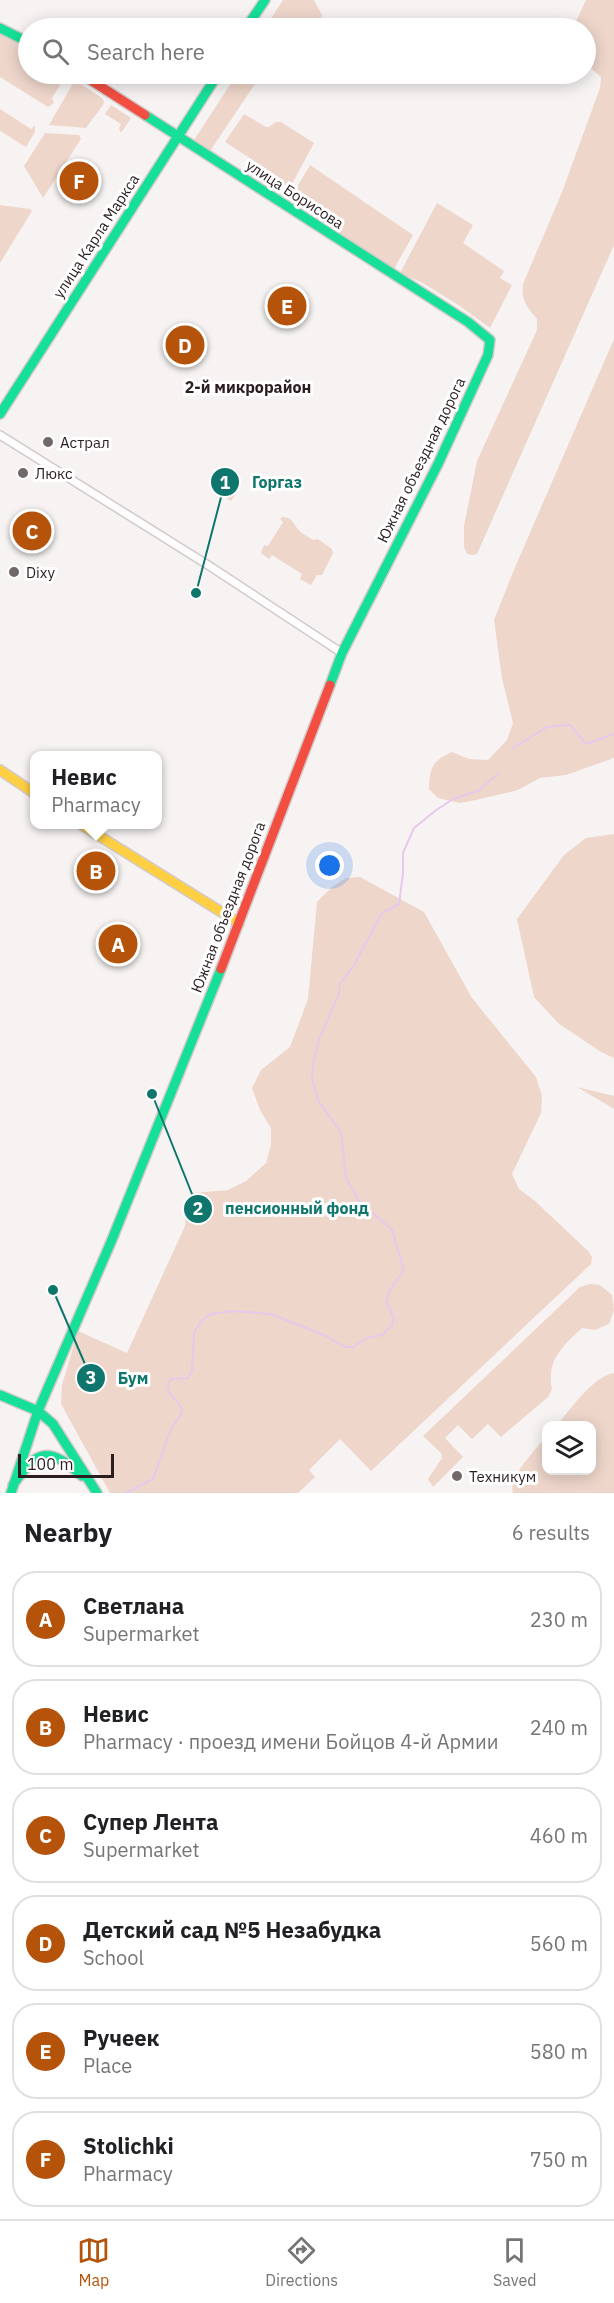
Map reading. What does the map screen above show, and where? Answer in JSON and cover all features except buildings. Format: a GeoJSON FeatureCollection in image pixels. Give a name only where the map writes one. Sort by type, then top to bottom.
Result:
{"type":"FeatureCollection","features":[{"type":"Feature","properties":{"kind":"street"},"geometry":{"type":"LineString","coordinates":[[253,18],[265,0]]}},
{"type":"Feature","properties":{"kind":"street"},"geometry":{"type":"LineString","coordinates":[[0,28],[18,37]]}},
{"type":"Feature","properties":{"kind":"street","name":"улица Борисова"},"geometry":{"type":"LineString","coordinates":[[97,84],[468,322],[490,340]]}},
{"type":"Feature","properties":{"kind":"street","name":"улица Карла Маркса"},"geometry":{"type":"LineString","coordinates":[[0,414],[212,84]]}},
{"type":"Feature","properties":{"kind":"street","name":"Южная объездная дорога"},"geometry":{"type":"LineString","coordinates":[[12,1489],[38,1411],[111,1242],[239,923],[342,653],[443,453],[488,355],[490,340]]}},
{"type":"Feature","properties":{"kind":"street"},"geometry":{"type":"LineString","coordinates":[[0,435],[246,589],[342,653]]}},
{"type":"Feature","properties":{"kind":"street"},"geometry":{"type":"LineString","coordinates":[[0,771],[30,790]]}},
{"type":"Feature","properties":{"kind":"street"},"geometry":{"type":"LineString","coordinates":[[86,829],[239,923]]}},
{"type":"Feature","properties":{"kind":"street"},"geometry":{"type":"LineString","coordinates":[[0,1395],[38,1411],[53,1424],[95,1488]]}},
{"type":"Feature","properties":{"kind":"street"},"geometry":{"type":"LineString","coordinates":[[12,1489],[30,1462],[50,1455],[59,1458],[95,1488]]}},
{"type":"Feature","properties":{"kind":"shaded area"},"geometry":{"type":"Polygon","coordinates":[[[283,0],[314,0],[322,15],[321,18],[271,18],[283,0]]]}},
{"type":"Feature","properties":{"kind":"shaded area"},"geometry":{"type":"Polygon","coordinates":[[[586,0],[614,0],[614,245],[477,554],[467,554],[464,547],[464,526],[477,461],[537,330],[537,319],[524,299],[523,284],[562,192],[600,88],[601,77],[596,73],[596,18],[578,18],[586,0]]]}},
{"type":"Feature","properties":{"kind":"shaded area"},"geometry":{"type":"Polygon","coordinates":[[[0,32],[18,41],[18,84],[61,84],[52,98],[54,103],[48,107],[0,77],[0,32]]]}},
{"type":"Feature","properties":{"kind":"shaded area"},"geometry":{"type":"Polygon","coordinates":[[[73,84],[81,84],[102,98],[104,102],[86,128],[49,125],[73,84]]]}},
{"type":"Feature","properties":{"kind":"shaded area"},"geometry":{"type":"Polygon","coordinates":[[[230,84],[255,84],[210,151],[194,140],[230,84]]]}},
{"type":"Feature","properties":{"kind":"shaded area"},"geometry":{"type":"Polygon","coordinates":[[[111,105],[131,118],[121,133],[119,128],[121,124],[105,114],[111,105]]]}},
{"type":"Feature","properties":{"kind":"shaded area"},"geometry":{"type":"Polygon","coordinates":[[[0,109],[31,129],[35,127],[35,132],[26,147],[0,131],[0,109]]]}},
{"type":"Feature","properties":{"kind":"shaded area"},"geometry":{"type":"Polygon","coordinates":[[[244,114],[266,127],[281,122],[314,143],[285,197],[280,197],[259,182],[267,169],[225,142],[244,114]]]}},
{"type":"Feature","properties":{"kind":"shaded area"},"geometry":{"type":"Polygon","coordinates":[[[45,133],[79,135],[81,139],[43,198],[24,166],[45,133]]]}},
{"type":"Feature","properties":{"kind":"shaded area"},"geometry":{"type":"Polygon","coordinates":[[[310,165],[413,235],[394,269],[290,203],[291,197],[310,165]]]}},
{"type":"Feature","properties":{"kind":"shaded area"},"geometry":{"type":"Polygon","coordinates":[[[437,203],[473,225],[463,243],[504,271],[500,278],[512,285],[490,328],[421,282],[400,273],[437,203]]]}},
{"type":"Feature","properties":{"kind":"shaded area"},"geometry":{"type":"Polygon","coordinates":[[[0,205],[32,211],[0,263],[0,205]]]}},
{"type":"Feature","properties":{"kind":"shaded area"},"geometry":{"type":"Polygon","coordinates":[[[614,339],[614,758],[566,775],[540,778],[518,790],[476,800],[460,803],[438,798],[429,789],[431,770],[440,758],[452,752],[469,759],[488,760],[507,740],[513,723],[502,678],[494,620],[614,339]]]}},
{"type":"Feature","properties":{"kind":"shaded area"},"geometry":{"type":"Polygon","coordinates":[[[218,477],[238,490],[231,501],[211,488],[218,477]]]}},
{"type":"Feature","properties":{"kind":"shaded area"},"geometry":{"type":"Polygon","coordinates":[[[282,517],[291,520],[305,535],[313,540],[318,539],[332,549],[333,553],[322,575],[317,575],[311,585],[300,579],[302,574],[272,555],[269,559],[261,553],[264,545],[268,546],[283,522],[280,519],[282,517]]]}},
{"type":"Feature","properties":{"kind":"shaded area"},"geometry":{"type":"Polygon","coordinates":[[[614,834],[614,1058],[601,1052],[558,1023],[534,997],[517,919],[564,855],[586,838],[614,834]]]}},
{"type":"Feature","properties":{"kind":"shaded area"},"geometry":{"type":"Polygon","coordinates":[[[360,877],[424,912],[472,998],[536,1077],[542,1096],[541,1113],[512,1174],[519,1189],[589,1252],[592,1257],[591,1264],[371,1471],[340,1439],[309,1470],[315,1477],[298,1493],[110,1493],[61,1404],[62,1385],[78,1331],[127,1353],[185,1226],[186,1213],[193,1193],[228,1190],[246,1181],[266,1163],[271,1145],[271,1128],[260,1110],[252,1088],[261,1070],[290,1047],[308,999],[317,902],[332,887],[346,878],[360,877]]]}},
{"type":"Feature","properties":{"kind":"shaded area"},"geometry":{"type":"Polygon","coordinates":[[[577,1087],[614,1096],[614,1109],[577,1087]]]}},
{"type":"Feature","properties":{"kind":"shaded area"},"geometry":{"type":"Polygon","coordinates":[[[590,1284],[600,1285],[612,1295],[614,1310],[609,1324],[595,1330],[582,1328],[568,1341],[558,1354],[551,1370],[552,1389],[548,1397],[501,1437],[488,1424],[472,1439],[458,1425],[445,1438],[463,1457],[433,1487],[428,1479],[442,1458],[441,1453],[423,1436],[580,1287],[590,1284]]]}},
{"type":"Feature","properties":{"kind":"shaded area"},"geometry":{"type":"Polygon","coordinates":[[[614,1374],[614,1493],[513,1493],[513,1486],[519,1471],[542,1442],[542,1475],[596,1475],[596,1421],[560,1421],[588,1388],[604,1377],[614,1374]]]}},
{"type":"Feature","properties":{"kind":"waterway"},"geometry":{"type":"LineString","coordinates":[[513,748],[547,727],[570,725],[586,744],[614,734]]}},
{"type":"Feature","properties":{"kind":"waterway"},"geometry":{"type":"LineString","coordinates":[[126,1493],[153,1479],[171,1429],[182,1413],[182,1409],[169,1391],[169,1383],[171,1379],[188,1378],[192,1371],[194,1333],[201,1321],[211,1314],[233,1311],[271,1314],[326,1336],[345,1347],[353,1347],[366,1338],[382,1335],[392,1326],[394,1318],[386,1302],[390,1290],[404,1270],[392,1230],[359,1201],[346,1178],[341,1132],[319,1102],[312,1080],[313,1065],[319,1039],[339,994],[340,984],[354,965],[382,913],[399,904],[403,853],[414,828],[453,799],[478,791],[498,774]]}},
{"type":"Feature","properties":{"kind":"traffic: fast"},"geometry":{"type":"LineString","coordinates":[[253,18],[265,0]]}},
{"type":"Feature","properties":{"kind":"traffic: fast"},"geometry":{"type":"LineString","coordinates":[[0,28],[18,37]]}},
{"type":"Feature","properties":{"kind":"traffic: fast"},"geometry":{"type":"LineString","coordinates":[[0,414],[212,84]]}},
{"type":"Feature","properties":{"kind":"traffic: fast"},"geometry":{"type":"LineString","coordinates":[[145,115],[468,322],[490,340],[488,355],[438,464],[342,653],[330,685]]}},
{"type":"Feature","properties":{"kind":"traffic: fast"},"geometry":{"type":"LineString","coordinates":[[38,1411],[111,1242],[221,969]]}},
{"type":"Feature","properties":{"kind":"traffic: fast"},"geometry":{"type":"LineString","coordinates":[[0,1395],[38,1411],[53,1424],[97,1493]]}},
{"type":"Feature","properties":{"kind":"traffic: fast"},"geometry":{"type":"LineString","coordinates":[[11,1493],[38,1411]]}},
{"type":"Feature","properties":{"kind":"traffic: fast"},"geometry":{"type":"LineString","coordinates":[[13,1485],[29,1464],[44,1456],[52,1456],[61,1460],[82,1476]]}},
{"type":"Feature","properties":{"kind":"traffic: slow"},"geometry":{"type":"LineString","coordinates":[[0,770],[30,790]]}},
{"type":"Feature","properties":{"kind":"traffic: slow"},"geometry":{"type":"LineString","coordinates":[[88,829],[239,923]]}},
{"type":"Feature","properties":{"kind":"traffic: jam"},"geometry":{"type":"LineString","coordinates":[[97,84],[145,115]]}},
{"type":"Feature","properties":{"kind":"traffic: jam"},"geometry":{"type":"LineString","coordinates":[[221,969],[330,685]]}},
{"type":"Feature","properties":{"kind":"place","name":"Stolichki"},"geometry":{"type":"Point","coordinates":[79,181]}},
{"type":"Feature","properties":{"kind":"place","name":"Ручеек"},"geometry":{"type":"Point","coordinates":[287,306]}},
{"type":"Feature","properties":{"kind":"place","name":"Детский сад №5 Незабудка"},"geometry":{"type":"Point","coordinates":[185,345]}},
{"type":"Feature","properties":{"kind":"place","name":"Астрал"},"geometry":{"type":"Point","coordinates":[48,442]}},
{"type":"Feature","properties":{"kind":"place","name":"Люкс"},"geometry":{"type":"Point","coordinates":[23,473]}},
{"type":"Feature","properties":{"kind":"place","name":"Супер Лента"},"geometry":{"type":"Point","coordinates":[32,531]}},
{"type":"Feature","properties":{"kind":"place","name":"Dixy"},"geometry":{"type":"Point","coordinates":[14,572]}},
{"type":"Feature","properties":{"kind":"place","name":"Горгаз"},"geometry":{"type":"Point","coordinates":[196,593]}},
{"type":"Feature","properties":{"kind":"place","name":"Невис"},"geometry":{"type":"Point","coordinates":[96,871]}},
{"type":"Feature","properties":{"kind":"place","name":"Светлана"},"geometry":{"type":"Point","coordinates":[118,944]}},
{"type":"Feature","properties":{"kind":"place","name":"пенсионный фонд"},"geometry":{"type":"Point","coordinates":[152,1094]}},
{"type":"Feature","properties":{"kind":"place","name":"Бум"},"geometry":{"type":"Point","coordinates":[53,1290]}},
{"type":"Feature","properties":{"kind":"place","name":"Техникум"},"geometry":{"type":"Point","coordinates":[457,1476]}},
{"type":"Feature","properties":{"kind":"district","name":"2-й микрорайон"},"geometry":{"type":"Point","coordinates":[248,387]}}]}
